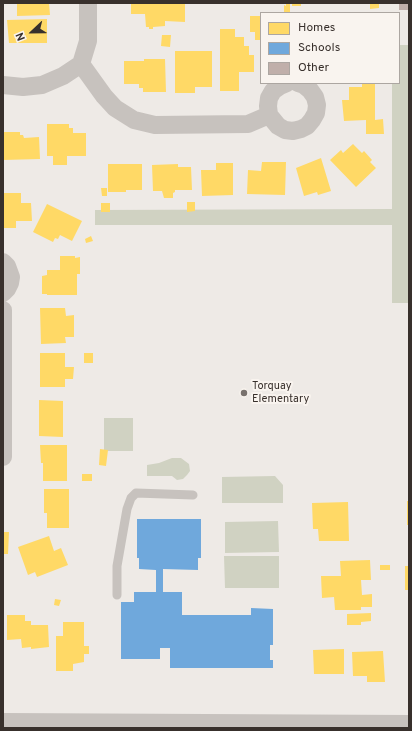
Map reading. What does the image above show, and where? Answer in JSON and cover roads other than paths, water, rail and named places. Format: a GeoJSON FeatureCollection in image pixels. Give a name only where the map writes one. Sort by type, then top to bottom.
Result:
{"type":"FeatureCollection","features":[{"type":"Feature","properties":{"kind":"street"},"geometry":{"type":"LineString","coordinates":[[3,85],[23,87],[42,85],[63,76],[81,64],[88,41],[88,3]]}},
{"type":"Feature","properties":{"kind":"street"},"geometry":{"type":"LineString","coordinates":[[81,64],[115,108],[134,120],[155,125],[248,124],[269,114]]}},
{"type":"Feature","properties":{"kind":"street"},"geometry":{"type":"LineString","coordinates":[[285,84],[280,86],[271,95],[268,106],[269,114],[278,126],[285,130],[293,131],[307,126],[316,113],[317,105],[314,97],[310,90],[301,84]]}},
{"type":"Feature","properties":{"kind":"street"},"geometry":{"type":"LineString","coordinates":[[3,262],[8,266],[11,278],[8,289],[3,293]]}},
{"type":"Feature","properties":{"kind":"street"},"geometry":{"type":"LineString","coordinates":[[3,310],[3,457]]}},
{"type":"Feature","properties":{"kind":"street"},"geometry":{"type":"LineString","coordinates":[[3,724],[409,726]]}},
{"type":"Feature","properties":{"kind":"lane"},"geometry":{"type":"LineString","coordinates":[[117,595],[116,566],[127,510],[131,498],[136,493],[193,495]]}},
{"type":"Feature","properties":{"kind":"place","name":"Torquay Elementary"},"geometry":{"type":"Point","coordinates":[244,393]}}]}
